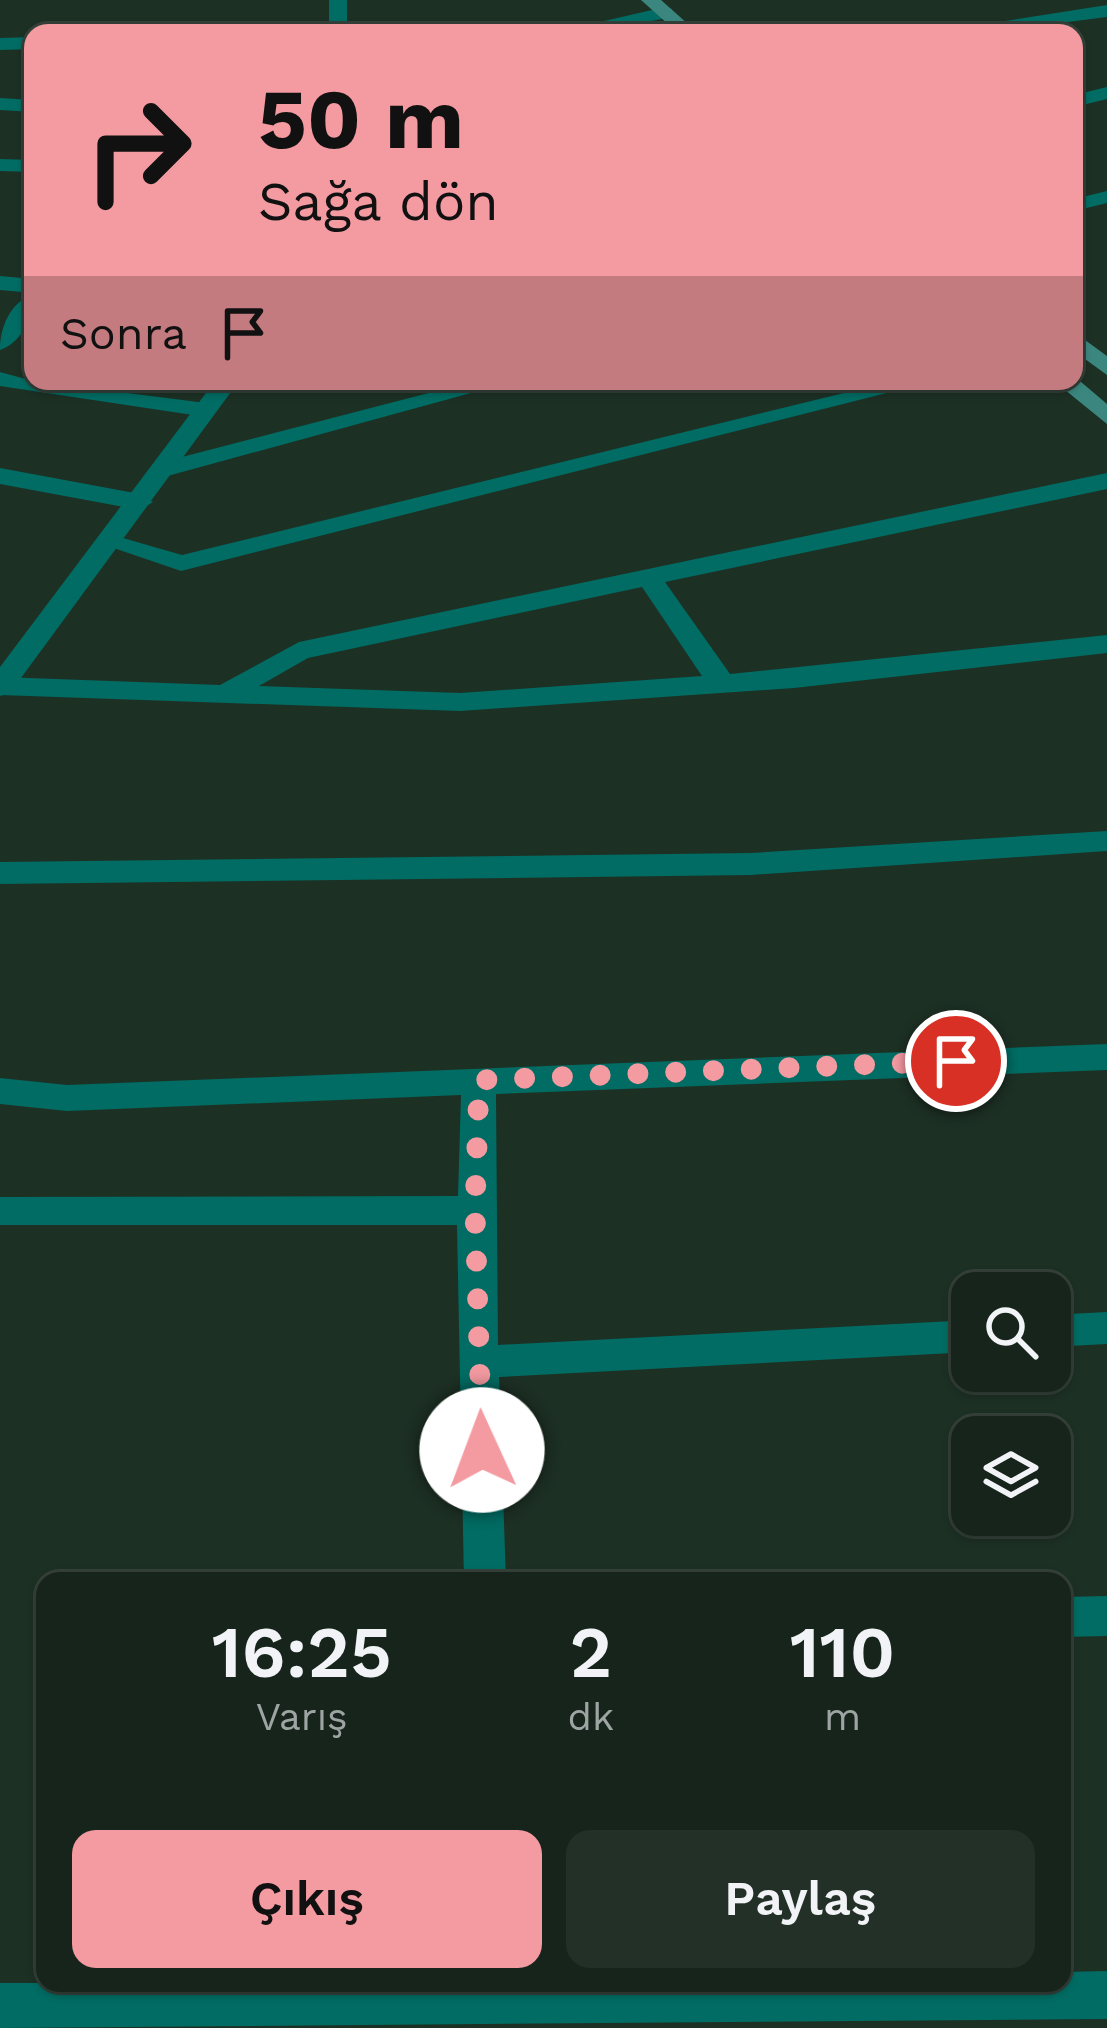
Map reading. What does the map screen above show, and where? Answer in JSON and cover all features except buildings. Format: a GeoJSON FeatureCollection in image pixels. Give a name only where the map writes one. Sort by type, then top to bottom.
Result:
{"type":"FeatureCollection","features":[{"type":"Feature","properties":{"kind":"main road"},"geometry":{"type":"LineString","coordinates":[[655,3],[678,24]]}},
{"type":"Feature","properties":{"kind":"main road"},"geometry":{"type":"LineString","coordinates":[[1083,348],[1107,368]]}},
{"type":"Feature","properties":{"kind":"main road"},"geometry":{"type":"LineString","coordinates":[[1076,390],[1107,417]]}},
{"type":"Feature","properties":{"kind":"street"},"geometry":{"type":"LineString","coordinates":[[589,24],[655,3]]}},
{"type":"Feature","properties":{"kind":"street"},"geometry":{"type":"LineString","coordinates":[[1007,24],[1107,11]]}},
{"type":"Feature","properties":{"kind":"street"},"geometry":{"type":"LineString","coordinates":[[0,343],[24,312]]}},
{"type":"Feature","properties":{"kind":"street"},"geometry":{"type":"LineString","coordinates":[[69,390],[206,410]]}},
{"type":"Feature","properties":{"kind":"street"},"geometry":{"type":"LineString","coordinates":[[1,686],[220,390]]}},
{"type":"Feature","properties":{"kind":"street"},"geometry":{"type":"LineString","coordinates":[[164,469],[468,390]]}},
{"type":"Feature","properties":{"kind":"street"},"geometry":{"type":"LineString","coordinates":[[110,542],[181,563],[885,390]]}},
{"type":"Feature","properties":{"kind":"street"},"geometry":{"type":"LineString","coordinates":[[0,476],[140,502]]}},
{"type":"Feature","properties":{"kind":"street"},"geometry":{"type":"LineString","coordinates":[[225,694],[299,651],[1107,482]]}},
{"type":"Feature","properties":{"kind":"street"},"geometry":{"type":"LineString","coordinates":[[648,578],[722,684]]}},
{"type":"Feature","properties":{"kind":"street"},"geometry":{"type":"LineString","coordinates":[[1,686],[460,702],[722,684],[1107,644]]}},
{"type":"Feature","properties":{"kind":"street"},"geometry":{"type":"LineString","coordinates":[[0,873],[751,864],[1107,841]]}},
{"type":"Feature","properties":{"kind":"street"},"geometry":{"type":"LineString","coordinates":[[0,1091],[67,1098],[1107,1057]]}},
{"type":"Feature","properties":{"kind":"street"},"geometry":{"type":"LineString","coordinates":[[479,1080],[475,1210],[485,1572]]}},
{"type":"Feature","properties":{"kind":"street"},"geometry":{"type":"LineString","coordinates":[[0,1211],[475,1210]]}},
{"type":"Feature","properties":{"kind":"street"},"geometry":{"type":"LineString","coordinates":[[1071,1330],[1107,1328]]}},
{"type":"Feature","properties":{"kind":"street"},"geometry":{"type":"LineString","coordinates":[[479,1362],[951,1337]]}},
{"type":"Feature","properties":{"kind":"street"},"geometry":{"type":"LineString","coordinates":[[1071,1618],[1107,1616]]}},
{"type":"Feature","properties":{"kind":"street"},"geometry":{"type":"LineString","coordinates":[[0,2007],[1010,2013],[1107,1995]]}},
{"type":"Feature","properties":{"kind":"route"},"geometry":{"type":"LineString","coordinates":[[482,1450],[475,1210],[479,1080],[956,1061]]}}]}
